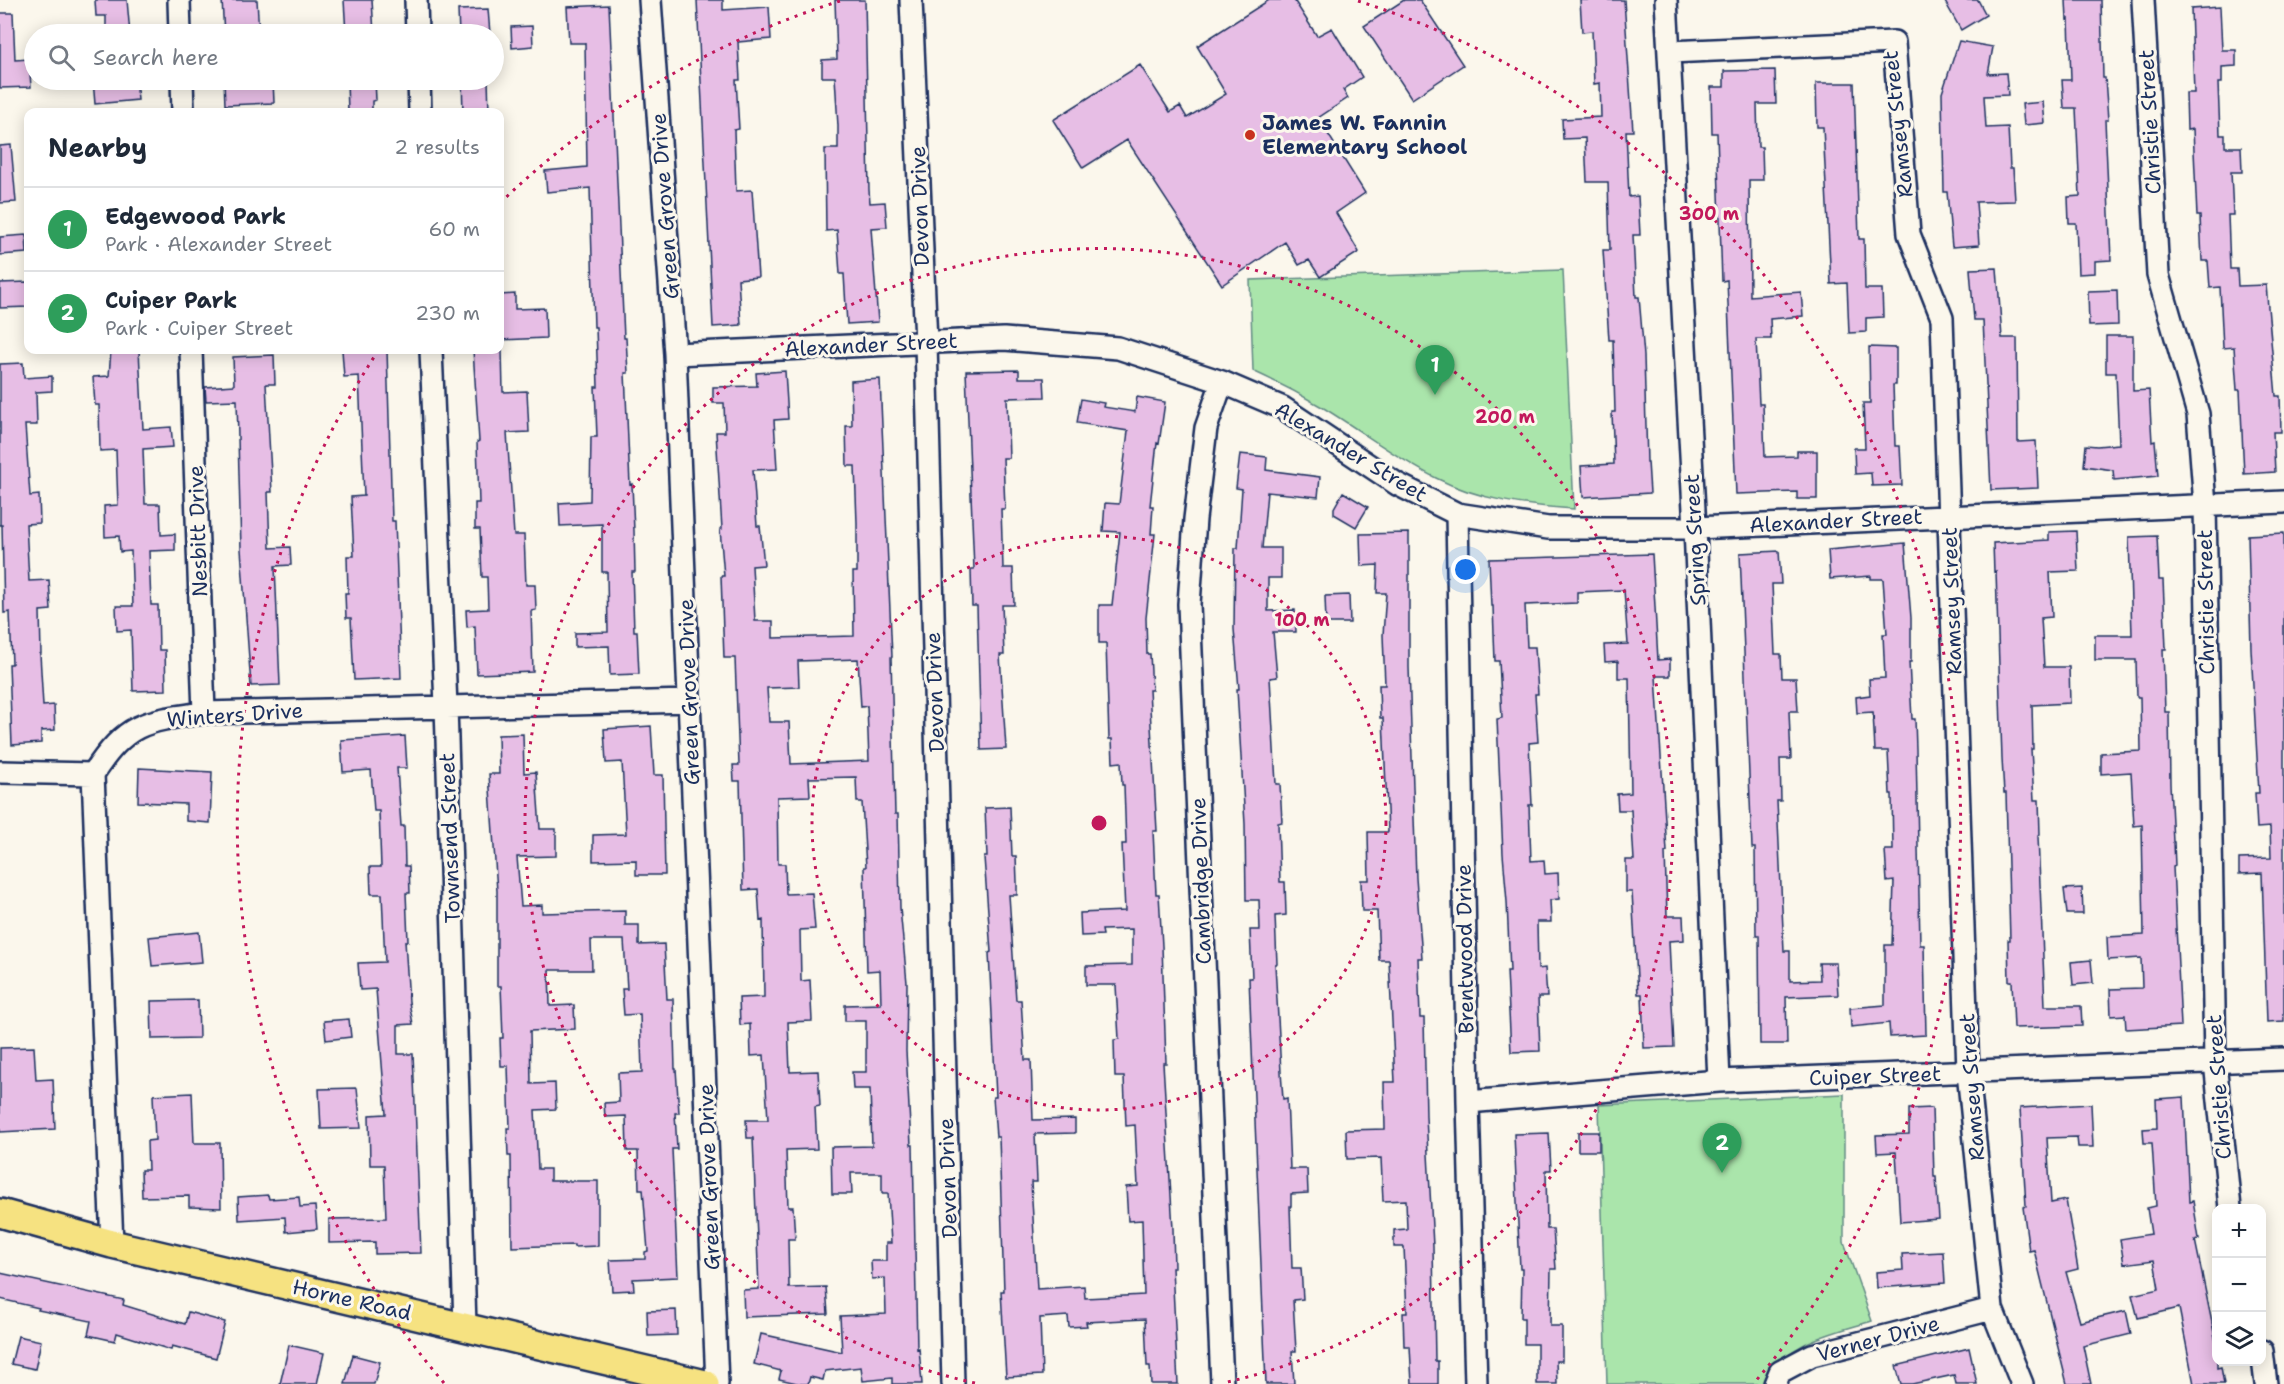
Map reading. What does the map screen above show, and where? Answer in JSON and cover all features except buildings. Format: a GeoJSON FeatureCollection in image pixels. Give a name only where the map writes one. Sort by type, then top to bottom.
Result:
{"type":"FeatureCollection","features":[{"type":"Feature","properties":{"kind":"main road","name":"Horne Road"},"geometry":{"type":"LineString","coordinates":[[0,1213],[112,1244],[705,1384]]}},
{"type":"Feature","properties":{"kind":"street"},"geometry":{"type":"LineString","coordinates":[[179,0],[180,24]]}},
{"type":"Feature","properties":{"kind":"street"},"geometry":{"type":"LineString","coordinates":[[416,0],[417,24]]}},
{"type":"Feature","properties":{"kind":"street","name":"Green Grove Drive"},"geometry":{"type":"LineString","coordinates":[[650,0],[675,354],[717,1384]]}},
{"type":"Feature","properties":{"kind":"street","name":"Devon Drive"},"geometry":{"type":"LineString","coordinates":[[911,0],[926,342],[953,1384]]}},
{"type":"Feature","properties":{"kind":"street","name":"Spring Street"},"geometry":{"type":"LineString","coordinates":[[1666,0],[1695,528],[1719,1081]]}},
{"type":"Feature","properties":{"kind":"street","name":"Christie Street"},"geometry":{"type":"LineString","coordinates":[[2143,0],[2158,275],[2198,414],[2205,505],[2215,1062],[2229,1204]]}},
{"type":"Feature","properties":{"kind":"street","name":"Ramsey Street"},"geometry":{"type":"LineString","coordinates":[[1670,52],[1894,42],[1909,234],[1942,318],[1968,1072],[1992,1309],[2022,1384]]}},
{"type":"Feature","properties":{"kind":"street"},"geometry":{"type":"LineString","coordinates":[[182,90],[183,108]]}},
{"type":"Feature","properties":{"kind":"street"},"geometry":{"type":"LineString","coordinates":[[419,90],[420,108]]}},
{"type":"Feature","properties":{"kind":"street","name":"Alexander Street"},"geometry":{"type":"LineString","coordinates":[[675,354],[1004,339],[1118,348],[1222,382],[1282,408],[1397,484],[1457,513],[1548,528],[1695,528],[2284,502]]}},
{"type":"Feature","properties":{"kind":"street","name":"Nesbitt Drive"},"geometry":{"type":"LineString","coordinates":[[191,354],[204,713]]}},
{"type":"Feature","properties":{"kind":"street","name":"Townsend Street"},"geometry":{"type":"LineString","coordinates":[[430,354],[446,706],[465,1326]]}},
{"type":"Feature","properties":{"kind":"street","name":"Cambridge Drive"},"geometry":{"type":"LineString","coordinates":[[1222,382],[1206,428],[1195,519],[1189,604],[1222,1384]]}},
{"type":"Feature","properties":{"kind":"street","name":"Brentwood Drive"},"geometry":{"type":"LineString","coordinates":[[1457,513],[1467,1102],[1476,1384]]}},
{"type":"Feature","properties":{"kind":"street","name":"Winters Drive"},"geometry":{"type":"LineString","coordinates":[[93,774],[109,749],[130,730],[159,719],[204,713],[690,700]]}},
{"type":"Feature","properties":{"kind":"street"},"geometry":{"type":"LineString","coordinates":[[0,772],[93,774],[112,1244]]}},
{"type":"Feature","properties":{"kind":"street","name":"Cuiper Street"},"geometry":{"type":"LineString","coordinates":[[1467,1102],[1719,1081],[2284,1059]]}},
{"type":"Feature","properties":{"kind":"street","name":"Verner Drive"},"geometry":{"type":"LineString","coordinates":[[1774,1384],[1780,1372],[1812,1355],[1992,1309]]}},
{"type":"Feature","properties":{"kind":"street"},"geometry":{"type":"LineString","coordinates":[[2264,1366],[2266,1384]]}},
{"type":"Feature","properties":{"kind":"green space"},"geometry":{"type":"Polygon","coordinates":[[[1563,270],[1574,509],[1503,501],[1452,486],[1407,462],[1314,402],[1253,371],[1250,280],[1563,270]]]}},
{"type":"Feature","properties":{"kind":"green space"},"geometry":{"type":"Polygon","coordinates":[[[1844,1094],[1844,1242],[1872,1321],[1826,1335],[1796,1349],[1772,1370],[1764,1384],[1607,1384],[1599,1105],[1844,1094]]]}},
{"type":"Feature","properties":{"kind":"place","name":"James W. Fannin Elementary School"},"geometry":{"type":"Point","coordinates":[1250,135]}},
{"type":"Feature","properties":{"kind":"place","name":"Edgewood Park"},"geometry":{"type":"Point","coordinates":[1435,395]}},
{"type":"Feature","properties":{"kind":"place","name":"Cuiper Park"},"geometry":{"type":"Point","coordinates":[1722,1173]}}]}
